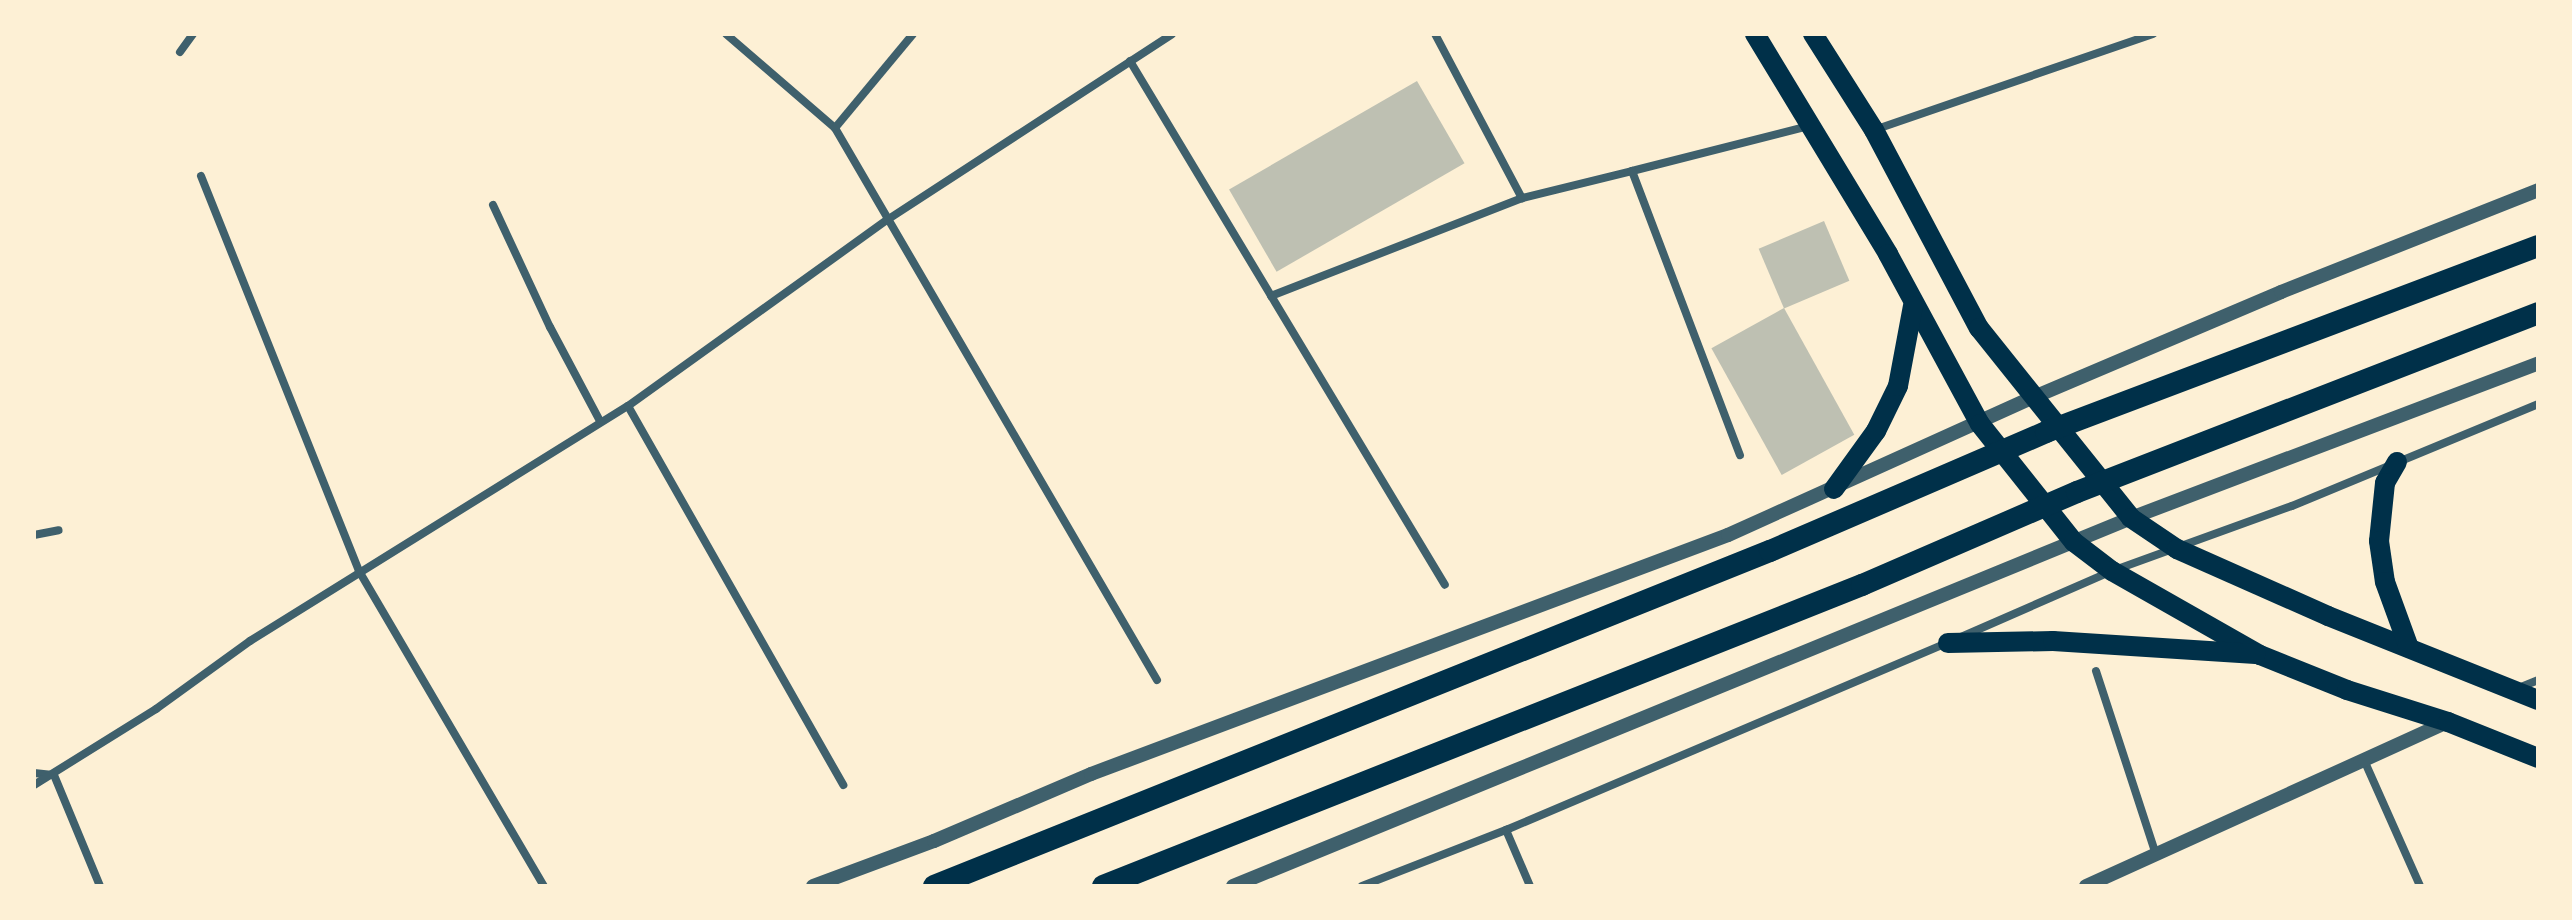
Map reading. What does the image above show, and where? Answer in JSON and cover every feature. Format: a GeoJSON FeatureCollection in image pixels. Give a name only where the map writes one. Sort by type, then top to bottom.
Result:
{"type":"FeatureCollection","features":[{"type":"Feature","properties":{"kind":"highway"},"geometry":{"type":"LineString","coordinates":[[934,886],[1770,551],[2046,432],[2538,246]]}},
{"type":"Feature","properties":{"kind":"highway"},"geometry":{"type":"LineString","coordinates":[[1103,886],[1862,585],[2077,492],[2538,313]]}},
{"type":"Feature","properties":{"kind":"main road"},"geometry":{"type":"LineString","coordinates":[[1755,34],[1888,254],[1913,306],[1980,424],[2074,542],[2112,571],[2260,655],[2347,690],[2448,722],[2538,758]]}},
{"type":"Feature","properties":{"kind":"main road"},"geometry":{"type":"LineString","coordinates":[[1813,34],[1874,130],[1979,328],[2131,518],[2177,549],[2538,700]]}},
{"type":"Feature","properties":{"kind":"main road"},"geometry":{"type":"LineString","coordinates":[[1834,489],[1876,431],[1898,386],[1913,306]]}},
{"type":"Feature","properties":{"kind":"main road"},"geometry":{"type":"LineString","coordinates":[[2397,462],[2385,483],[2379,541],[2385,582],[2409,648]]}},
{"type":"Feature","properties":{"kind":"main road"},"geometry":{"type":"LineString","coordinates":[[1948,643],[2053,641],[2260,655]]}},
{"type":"Feature","properties":{"kind":"street"},"geometry":{"type":"LineString","coordinates":[[180,52],[193,34]]}},
{"type":"Feature","properties":{"kind":"street"},"geometry":{"type":"LineString","coordinates":[[726,34],[835,128],[1157,680]]}},
{"type":"Feature","properties":{"kind":"street"},"geometry":{"type":"LineString","coordinates":[[835,128],[913,34]]}},
{"type":"Feature","properties":{"kind":"street"},"geometry":{"type":"LineString","coordinates":[[1154,46],[1157,34]]}},
{"type":"Feature","properties":{"kind":"street"},"geometry":{"type":"LineString","coordinates":[[34,785],[54,775],[359,571],[628,406],[887,220],[1172,34]]}},
{"type":"Feature","properties":{"kind":"street"},"geometry":{"type":"LineString","coordinates":[[1435,34],[1522,198]]}},
{"type":"Feature","properties":{"kind":"street"},"geometry":{"type":"LineString","coordinates":[[1874,130],[2153,34]]}},
{"type":"Feature","properties":{"kind":"street"},"geometry":{"type":"LineString","coordinates":[[1130,61],[1445,585]]}},
{"type":"Feature","properties":{"kind":"street"},"geometry":{"type":"LineString","coordinates":[[1271,296],[1522,198],[1810,126]]}},
{"type":"Feature","properties":{"kind":"street"},"geometry":{"type":"LineString","coordinates":[[1632,171],[1740,455]]}},
{"type":"Feature","properties":{"kind":"street"},"geometry":{"type":"LineString","coordinates":[[201,176],[359,571],[544,886]]}},
{"type":"Feature","properties":{"kind":"street"},"geometry":{"type":"LineString","coordinates":[[813,886],[934,841],[1091,774],[1728,535],[1980,424],[2034,397],[2281,292],[2538,190]]}},
{"type":"Feature","properties":{"kind":"street"},"geometry":{"type":"LineString","coordinates":[[493,205],[550,327],[600,421]]}},
{"type":"Feature","properties":{"kind":"street"},"geometry":{"type":"LineString","coordinates":[[1233,886],[2131,518],[2538,363]]}},
{"type":"Feature","properties":{"kind":"street"},"geometry":{"type":"LineString","coordinates":[[1362,886],[1506,830],[2112,571],[2177,549],[2538,404]]}},
{"type":"Feature","properties":{"kind":"street"},"geometry":{"type":"LineString","coordinates":[[628,406],[843,785]]}},
{"type":"Feature","properties":{"kind":"street"},"geometry":{"type":"LineString","coordinates":[[34,535],[59,530]]}},
{"type":"Feature","properties":{"kind":"street"},"geometry":{"type":"LineString","coordinates":[[2096,671],[2156,855]]}},
{"type":"Feature","properties":{"kind":"street"},"geometry":{"type":"LineString","coordinates":[[2514,690],[2538,680]]}},
{"type":"Feature","properties":{"kind":"street"},"geometry":{"type":"LineString","coordinates":[[2086,886],[2448,722]]}},
{"type":"Feature","properties":{"kind":"street"},"geometry":{"type":"LineString","coordinates":[[2364,760],[2420,886]]}},
{"type":"Feature","properties":{"kind":"street"},"geometry":{"type":"LineString","coordinates":[[34,773],[54,775]]}},
{"type":"Feature","properties":{"kind":"street"},"geometry":{"type":"LineString","coordinates":[[54,775],[100,886]]}},
{"type":"Feature","properties":{"kind":"street"},"geometry":{"type":"LineString","coordinates":[[1506,830],[1530,886]]}},
{"type":"Feature","properties":{"kind":"building"},"geometry":{"type":"Polygon","coordinates":[[[1417,81],[1464,163],[1277,272],[1229,190],[1417,81]]]}},
{"type":"Feature","properties":{"kind":"building"},"geometry":{"type":"Polygon","coordinates":[[[1824,221],[1849,281],[1784,309],[1759,249],[1824,221]]]}},
{"type":"Feature","properties":{"kind":"building"},"geometry":{"type":"Polygon","coordinates":[[[1784,308],[1854,435],[1782,475],[1711,348],[1784,308]]]}}]}
